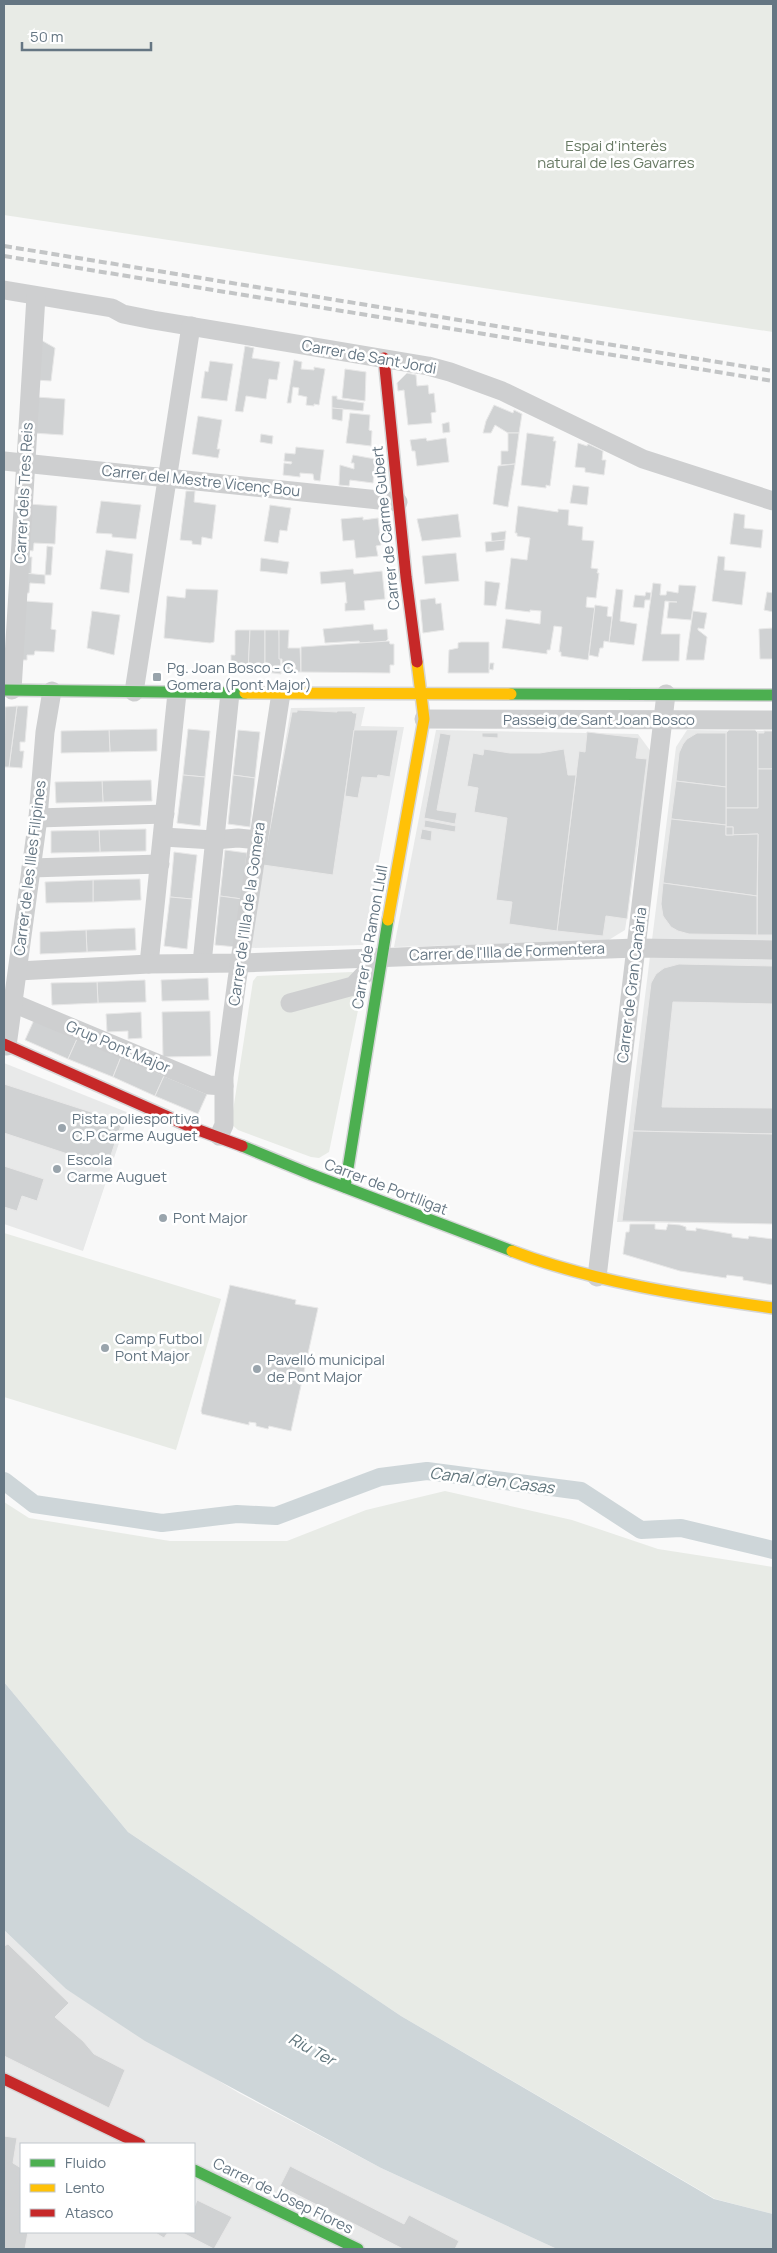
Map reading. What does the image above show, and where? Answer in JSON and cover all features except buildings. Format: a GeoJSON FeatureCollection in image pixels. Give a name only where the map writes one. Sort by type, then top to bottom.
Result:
{"type":"FeatureCollection","features":[{"type":"Feature","properties":{"kind":"street","name":"Carrer de Sant Jordi"},"geometry":{"type":"LineString","coordinates":[[4,290],[112,308],[123,314],[384,358],[450,372],[502,391],[643,460],[773,502]]}},
{"type":"Feature","properties":{"kind":"street","name":"Carrer dels Tres Reis"},"geometry":{"type":"LineString","coordinates":[[8,690],[26,463],[36,296]]}},
{"type":"Feature","properties":{"kind":"street"},"geometry":{"type":"LineString","coordinates":[[134,692],[191,326]]}},
{"type":"Feature","properties":{"kind":"street","name":"Carrer de Carme Gubert"},"geometry":{"type":"LineString","coordinates":[[384,358],[420,693]]}},
{"type":"Feature","properties":{"kind":"street","name":"Carrer del Mestre Vicenç Bou"},"geometry":{"type":"LineString","coordinates":[[4,461],[398,502]]}},
{"type":"Feature","properties":{"kind":"street"},"geometry":{"type":"LineString","coordinates":[[8,690],[230,694],[281,692],[773,695]]}},
{"type":"Feature","properties":{"kind":"street","name":"Carrer de les Illes Filipines"},"geometry":{"type":"LineString","coordinates":[[6,1045],[18,971],[38,818],[45,732],[52,691]]}},
{"type":"Feature","properties":{"kind":"street","name":"Carrer de l'Illa de la Gomera"},"geometry":{"type":"LineString","coordinates":[[219,1136],[224,1125],[224,1086],[240,963],[281,692]]}},
{"type":"Feature","properties":{"kind":"street"},"geometry":{"type":"LineString","coordinates":[[149,964],[177,693]]}},
{"type":"Feature","properties":{"kind":"street","name":"Carrer de Ramon Llull"},"geometry":{"type":"LineString","coordinates":[[345,1187],[382,956],[424,719],[420,693]]}},
{"type":"Feature","properties":{"kind":"street"},"geometry":{"type":"LineString","coordinates":[[202,963],[230,694]]}},
{"type":"Feature","properties":{"kind":"street","name":"Carrer de Gran Canària"},"geometry":{"type":"LineString","coordinates":[[597,1277],[666,694]]}},
{"type":"Feature","properties":{"kind":"street","name":"Passeig de Sant Joan Bosco"},"geometry":{"type":"LineString","coordinates":[[424,719],[773,720]]}},
{"type":"Feature","properties":{"kind":"street"},"geometry":{"type":"LineString","coordinates":[[38,818],[165,814]]}},
{"type":"Feature","properties":{"kind":"street"},"geometry":{"type":"LineString","coordinates":[[163,837],[258,840]]}},
{"type":"Feature","properties":{"kind":"street"},"geometry":{"type":"LineString","coordinates":[[31,868],[160,864]]}},
{"type":"Feature","properties":{"kind":"street","name":"Carrer de l'Illa de Formentera"},"geometry":{"type":"LineString","coordinates":[[240,963],[382,956],[636,948],[773,950]]}},
{"type":"Feature","properties":{"kind":"street"},"geometry":{"type":"LineString","coordinates":[[290,1003],[353,986],[382,956]]}},
{"type":"Feature","properties":{"kind":"street"},"geometry":{"type":"LineString","coordinates":[[18,971],[149,964],[240,963]]}},
{"type":"Feature","properties":{"kind":"street","name":"Grup Pont Major"},"geometry":{"type":"LineString","coordinates":[[13,1003],[209,1085],[224,1086]]}},
{"type":"Feature","properties":{"kind":"street","name":"Carrer de Portlligat"},"geometry":{"type":"LineString","coordinates":[[6,1045],[193,1128],[219,1136],[345,1187],[544,1263],[597,1277],[686,1296],[773,1308]]}},
{"type":"Feature","properties":{"kind":"street"},"geometry":{"type":"LineString","coordinates":[[4,2079],[138,2143]]}},
{"type":"Feature","properties":{"kind":"street","name":"Carrer de Josep Flores"},"geometry":{"type":"LineString","coordinates":[[195,2170],[358,2249]]}},
{"type":"Feature","properties":{"kind":"shaded area"},"geometry":{"type":"Polygon","coordinates":[[[365,707],[361,726],[404,727],[363,945],[250,948],[291,708],[365,707]]]}},
{"type":"Feature","properties":{"kind":"shaded area"},"geometry":{"type":"Polygon","coordinates":[[[436,730],[638,734],[652,753],[625,930],[607,941],[394,947],[436,730]]]}},
{"type":"Feature","properties":{"kind":"shaded area"},"geometry":{"type":"Polygon","coordinates":[[[687,730],[773,731],[773,1224],[617,1222],[676,747],[687,730]]]}},
{"type":"Feature","properties":{"kind":"shaded area","name":"Escola Carme Auguet"},"geometry":{"type":"Polygon","coordinates":[[[4,1063],[129,1113],[83,1251],[4,1224],[4,1063]]]}},
{"type":"Feature","properties":{"kind":"shaded area"},"geometry":{"type":"Polygon","coordinates":[[[4,1930],[66,1989],[239,2093],[381,2168],[557,2249],[4,2249],[4,1930]]]}},
{"type":"Feature","properties":{"kind":"green space","name":"Espai d'interès natural de les Gavarres"},"geometry":{"type":"Polygon","coordinates":[[[4,4],[773,4],[773,332],[4,215],[4,4]]]}},
{"type":"Feature","properties":{"kind":"green space"},"geometry":{"type":"Polygon","coordinates":[[[352,972],[360,976],[363,986],[329,1152],[319,1158],[311,1157],[238,1130],[231,1124],[253,981],[257,976],[352,972]]]}},
{"type":"Feature","properties":{"kind":"green space","name":"Camp Futbol Pont Major"},"geometry":{"type":"Polygon","coordinates":[[[4,1233],[221,1299],[176,1450],[4,1397],[4,1233]]]}},
{"type":"Feature","properties":{"kind":"green space"},"geometry":{"type":"Polygon","coordinates":[[[445,1491],[572,1520],[658,1549],[773,1567],[773,2214],[715,2199],[401,2016],[128,1832],[4,1682],[4,1502],[29,1518],[170,1541],[287,1541],[366,1510],[445,1491]]]}},
{"type":"Feature","properties":{"kind":"water","name":"Riu Ter"},"geometry":{"type":"Polygon","coordinates":[[[4,1682],[128,1832],[401,2016],[714,2199],[773,2214],[773,2249],[557,2249],[381,2168],[145,2041],[66,1989],[4,1930],[4,1682]]]}},
{"type":"Feature","properties":{"kind":"waterway","name":"Canal d'en Casas"},"geometry":{"type":"LineString","coordinates":[[4,1481],[34,1504],[162,1523],[237,1514],[276,1516],[380,1477],[427,1471],[581,1491],[641,1530],[681,1528],[773,1550]]}},
{"type":"Feature","properties":{"kind":"railway"},"geometry":{"type":"LineString","coordinates":[[4,246],[773,371]]}},
{"type":"Feature","properties":{"kind":"railway"},"geometry":{"type":"LineString","coordinates":[[4,256],[773,381]]}},
{"type":"Feature","properties":{"kind":"traffic: fast"},"geometry":{"type":"LineString","coordinates":[[4,690],[245,693]]}},
{"type":"Feature","properties":{"kind":"traffic: fast"},"geometry":{"type":"LineString","coordinates":[[511,694],[773,695]]}},
{"type":"Feature","properties":{"kind":"traffic: fast"},"geometry":{"type":"LineString","coordinates":[[345,1187],[388,920]]}},
{"type":"Feature","properties":{"kind":"traffic: fast"},"geometry":{"type":"LineString","coordinates":[[242,1146],[512,1251]]}},
{"type":"Feature","properties":{"kind":"traffic: fast"},"geometry":{"type":"LineString","coordinates":[[195,2170],[358,2249]]}},
{"type":"Feature","properties":{"kind":"traffic: slow"},"geometry":{"type":"LineString","coordinates":[[388,920],[424,719],[417,662]]}},
{"type":"Feature","properties":{"kind":"traffic: slow"},"geometry":{"type":"LineString","coordinates":[[245,693],[511,694]]}},
{"type":"Feature","properties":{"kind":"traffic: slow"},"geometry":{"type":"LineString","coordinates":[[512,1251],[575,1271],[641,1287],[773,1308]]}},
{"type":"Feature","properties":{"kind":"traffic: jam"},"geometry":{"type":"LineString","coordinates":[[384,358],[406,577],[417,662]]}},
{"type":"Feature","properties":{"kind":"traffic: jam"},"geometry":{"type":"LineString","coordinates":[[4,1044],[193,1128],[242,1146]]}},
{"type":"Feature","properties":{"kind":"traffic: jam"},"geometry":{"type":"LineString","coordinates":[[4,2079],[138,2143]]}},
{"type":"Feature","properties":{"kind":"place","name":"Pg. Joan Bosco - C. Gomera (Pont Major)"},"geometry":{"type":"Point","coordinates":[157,677]}},
{"type":"Feature","properties":{"kind":"place","name":"Pista poliesportiva C.P Carme Auguet"},"geometry":{"type":"Point","coordinates":[62,1128]}},
{"type":"Feature","properties":{"kind":"place","name":"Escola Carme Auguet"},"geometry":{"type":"Point","coordinates":[57,1169]}},
{"type":"Feature","properties":{"kind":"place","name":"Pont Major"},"geometry":{"type":"Point","coordinates":[163,1218]}},
{"type":"Feature","properties":{"kind":"place","name":"Camp Futbol Pont Major"},"geometry":{"type":"Point","coordinates":[105,1348]}},
{"type":"Feature","properties":{"kind":"place","name":"Pavelló municipal de Pont Major"},"geometry":{"type":"Point","coordinates":[257,1369]}}]}
